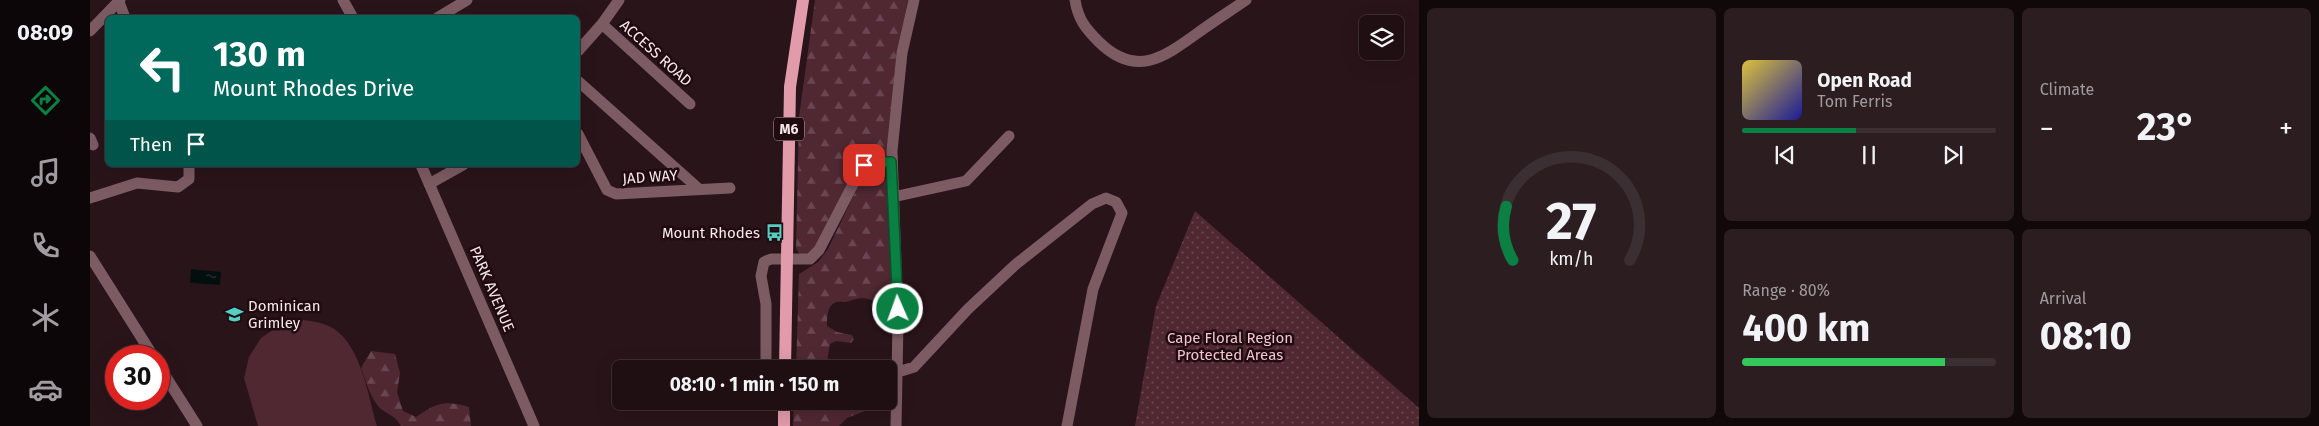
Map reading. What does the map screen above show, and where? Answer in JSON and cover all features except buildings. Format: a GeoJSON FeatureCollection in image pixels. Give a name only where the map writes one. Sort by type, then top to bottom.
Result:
{"type":"FeatureCollection","features":[{"type":"Feature","properties":{"kind":"main road","name":"M6"},"geometry":{"type":"LineString","coordinates":[[785,360],[790,86],[803,0]]}},
{"type":"Feature","properties":{"kind":"main road"},"geometry":{"type":"LineString","coordinates":[[784,410],[784,426]]}},
{"type":"Feature","properties":{"kind":"street"},"geometry":{"type":"LineString","coordinates":[[344,0],[352,15]]}},
{"type":"Feature","properties":{"kind":"street"},"geometry":{"type":"LineString","coordinates":[[442,15],[467,0]]}},
{"type":"Feature","properties":{"kind":"street"},"geometry":{"type":"LineString","coordinates":[[580,49],[602,24],[619,0]]}},
{"type":"Feature","properties":{"kind":"street"},"geometry":{"type":"LineString","coordinates":[[896,426],[898,294],[891,162],[902,52],[914,0]]}},
{"type":"Feature","properties":{"kind":"street"},"geometry":{"type":"LineString","coordinates":[[1076,0],[1077,14],[1084,26],[1112,54],[1127,60],[1149,62],[1167,55],[1246,0]]}},
{"type":"Feature","properties":{"kind":"street"},"geometry":{"type":"LineString","coordinates":[[105,15],[119,1],[124,15]]}},
{"type":"Feature","properties":{"kind":"street"},"geometry":{"type":"LineString","coordinates":[[90,31],[105,15]]}},
{"type":"Feature","properties":{"kind":"street","name":"ACCESS ROAD"},"geometry":{"type":"LineString","coordinates":[[602,24],[690,104]]}},
{"type":"Feature","properties":{"kind":"street","name":"JAD WAY"},"geometry":{"type":"LineString","coordinates":[[580,87],[700,189]]}},
{"type":"Feature","properties":{"kind":"street"},"geometry":{"type":"LineString","coordinates":[[893,198],[966,181],[1009,136]]}},
{"type":"Feature","properties":{"kind":"street","name":"JAD WAY"},"geometry":{"type":"LineString","coordinates":[[580,138],[607,190],[612,193],[620,195],[730,188]]}},
{"type":"Feature","properties":{"kind":"street"},"geometry":{"type":"LineString","coordinates":[[766,360],[766,304],[761,276],[765,255],[806,260],[815,255],[864,165],[870,162],[891,162]]}},
{"type":"Feature","properties":{"kind":"street"},"geometry":{"type":"LineString","coordinates":[[90,198],[137,183],[178,187],[189,179],[189,167]]}},
{"type":"Feature","properties":{"kind":"street","name":"PARK AVENUE"},"geometry":{"type":"LineString","coordinates":[[422,167],[534,426]]}},
{"type":"Feature","properties":{"kind":"street"},"geometry":{"type":"LineString","coordinates":[[429,184],[460,167]]}},
{"type":"Feature","properties":{"kind":"street"},"geometry":{"type":"LineString","coordinates":[[898,372],[914,366],[968,308],[1015,265],[1099,199],[1113,200],[1119,206],[1122,214],[1101,262],[1093,289],[1067,426]]}},
{"type":"Feature","properties":{"kind":"street"},"geometry":{"type":"LineString","coordinates":[[90,256],[146,345]]}},
{"type":"Feature","properties":{"kind":"street"},"geometry":{"type":"LineString","coordinates":[[170,383],[197,426]]}},
{"type":"Feature","properties":{"kind":"green space"},"geometry":{"type":"Polygon","coordinates":[[[815,0],[908,0],[896,56],[887,158],[865,160],[851,175],[838,208],[815,252],[800,255],[796,248],[799,117],[815,0]]]}},
{"type":"Feature","properties":{"kind":"green space"},"geometry":{"type":"Polygon","coordinates":[[[862,178],[869,182],[880,178],[886,179],[891,283],[872,300],[860,298],[846,302],[837,302],[829,308],[827,326],[837,332],[852,335],[854,339],[851,343],[836,341],[830,344],[827,360],[796,360],[799,274],[818,262],[828,249],[862,178]]]}},
{"type":"Feature","properties":{"kind":"green space","name":"Cape Floral Region Protected Areas"},"geometry":{"type":"Polygon","coordinates":[[[1195,211],[1419,408],[1419,426],[1135,426],[1156,306],[1195,211]]]}},
{"type":"Feature","properties":{"kind":"green space"},"geometry":{"type":"Polygon","coordinates":[[[303,320],[326,325],[338,332],[347,341],[361,368],[377,426],[258,426],[244,378],[249,357],[261,338],[280,325],[303,320]]]}},
{"type":"Feature","properties":{"kind":"green space"},"geometry":{"type":"Polygon","coordinates":[[[371,351],[395,354],[400,373],[397,392],[403,411],[416,417],[441,404],[460,405],[469,407],[471,426],[401,426],[394,417],[380,408],[369,389],[361,368],[371,351]]]}},
{"type":"Feature","properties":{"kind":"green space"},"geometry":{"type":"Polygon","coordinates":[[[794,410],[865,411],[847,418],[839,426],[793,426],[794,410]]]}},
{"type":"Feature","properties":{"kind":"water"},"geometry":{"type":"Polygon","coordinates":[[[191,269],[221,272],[220,285],[190,283],[191,269]]]}},
{"type":"Feature","properties":{"kind":"place","name":"Mount Rhodes"},"geometry":{"type":"Point","coordinates":[774,233]}},
{"type":"Feature","properties":{"kind":"place","name":"Dominican Grimley"},"geometry":{"type":"Point","coordinates":[234,315]}},
{"type":"Feature","properties":{"kind":"route"},"geometry":{"type":"LineString","coordinates":[[864,165],[870,162],[891,162],[898,309]]}}]}
